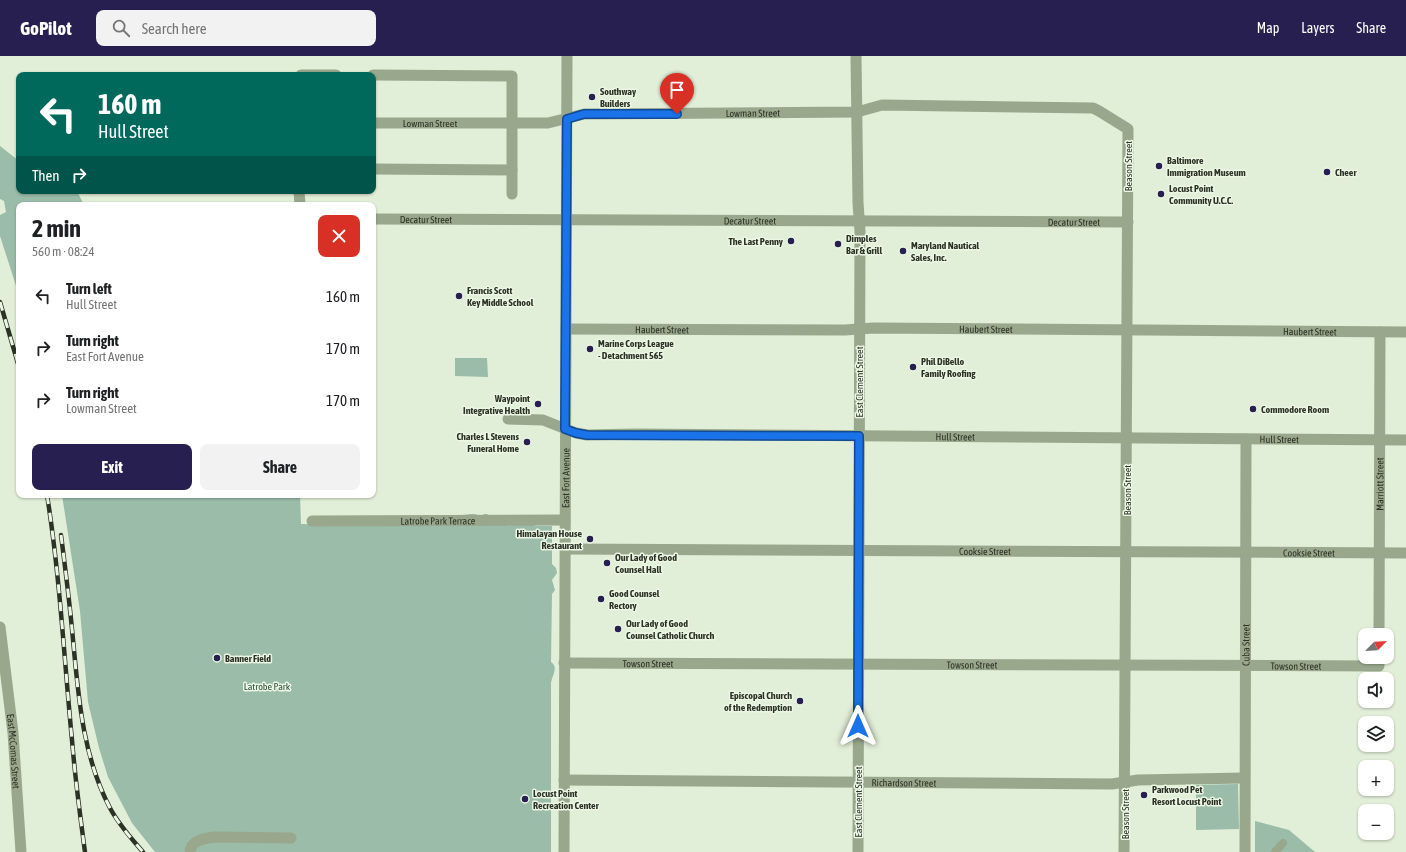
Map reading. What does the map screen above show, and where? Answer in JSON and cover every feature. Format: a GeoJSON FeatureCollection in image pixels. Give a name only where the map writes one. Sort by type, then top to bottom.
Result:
{"type":"FeatureCollection","features":[{"type":"Feature","properties":{"kind":"street","name":"East Clement Street"},"geometry":{"type":"LineString","coordinates":[[856,56],[858,203],[860,221],[858,852]]}},
{"type":"Feature","properties":{"kind":"street","name":"East Fort Avenue"},"geometry":{"type":"LineString","coordinates":[[564,852],[567,58]]}},
{"type":"Feature","properties":{"kind":"street"},"geometry":{"type":"LineString","coordinates":[[376,75],[512,76],[512,194]]}},
{"type":"Feature","properties":{"kind":"street","name":"Lowman Street"},"geometry":{"type":"LineString","coordinates":[[376,123],[548,123],[584,114],[857,112],[882,105],[1093,108],[1128,128]]}},
{"type":"Feature","properties":{"kind":"street","name":"Beason Street"},"geometry":{"type":"LineString","coordinates":[[1124,852],[1128,128]]}},
{"type":"Feature","properties":{"kind":"street"},"geometry":{"type":"LineString","coordinates":[[376,169],[512,170]]}},
{"type":"Feature","properties":{"kind":"street","name":"Decatur Street"},"geometry":{"type":"LineString","coordinates":[[376,220],[1128,222]]}},
{"type":"Feature","properties":{"kind":"street","name":"Haubert Street"},"geometry":{"type":"LineString","coordinates":[[566,329],[845,330],[859,328],[1406,332]]}},
{"type":"Feature","properties":{"kind":"street","name":"Marriott Street"},"geometry":{"type":"LineString","coordinates":[[1379,628],[1380,332]]}},
{"type":"Feature","properties":{"kind":"street","name":"Hull Street"},"geometry":{"type":"LineString","coordinates":[[508,419],[543,420],[576,433],[587,435],[1406,440]]}},
{"type":"Feature","properties":{"kind":"street","name":"Cuba Street"},"geometry":{"type":"LineString","coordinates":[[1245,852],[1246,439]]}},
{"type":"Feature","properties":{"kind":"street","name":"Latrobe Park Terrace"},"geometry":{"type":"LineString","coordinates":[[312,521],[565,520]]}},
{"type":"Feature","properties":{"kind":"street","name":"Cooksie Street"},"geometry":{"type":"LineString","coordinates":[[565,549],[1406,553]]}},
{"type":"Feature","properties":{"kind":"street","name":"East McComas Street"},"geometry":{"type":"LineString","coordinates":[[0,627],[13,734],[21,852]]}},
{"type":"Feature","properties":{"kind":"street","name":"Towson Street"},"geometry":{"type":"LineString","coordinates":[[564,663],[1245,666],[1358,663]]}},
{"type":"Feature","properties":{"kind":"street","name":"Richardson Street"},"geometry":{"type":"LineString","coordinates":[[564,780],[1112,784],[1138,780],[1244,778]]}},
{"type":"Feature","properties":{"kind":"street"},"geometry":{"type":"LineString","coordinates":[[190,852],[190,849],[194,843],[201,840],[214,838],[291,838]]}},
{"type":"Feature","properties":{"kind":"street"},"geometry":{"type":"LineString","coordinates":[[1275,852],[1283,843]]}},
{"type":"Feature","properties":{"kind":"green space"},"geometry":{"type":"Polygon","coordinates":[[[0,146],[16,159],[16,194],[78,194],[82,202],[16,202],[16,286],[0,236],[0,215],[6,212],[4,201],[0,199],[0,146]]]}},
{"type":"Feature","properties":{"kind":"green space"},"geometry":{"type":"Polygon","coordinates":[[[455,358],[487,358],[488,377],[455,376],[455,358]]]}},
{"type":"Feature","properties":{"kind":"green space","name":"Latrobe Park"},"geometry":{"type":"Polygon","coordinates":[[[62,498],[300,498],[301,524],[382,525],[471,514],[476,514],[479,518],[484,514],[487,514],[509,526],[516,523],[534,523],[535,526],[552,526],[552,564],[556,568],[557,573],[552,580],[555,590],[552,594],[551,662],[555,669],[551,683],[551,852],[155,852],[132,823],[108,777],[99,748],[88,702],[80,611],[62,498]]]}},
{"type":"Feature","properties":{"kind":"green space"},"geometry":{"type":"Polygon","coordinates":[[[1238,784],[1239,829],[1196,830],[1196,785],[1238,784]]]}},
{"type":"Feature","properties":{"kind":"green space"},"geometry":{"type":"Polygon","coordinates":[[[1255,821],[1289,830],[1315,852],[1255,852],[1255,821]]]}},
{"type":"Feature","properties":{"kind":"railway"},"geometry":{"type":"LineString","coordinates":[[0,302],[16,357]]}},
{"type":"Feature","properties":{"kind":"railway"},"geometry":{"type":"LineString","coordinates":[[47,498],[55,556],[79,810],[85,852]]}},
{"type":"Feature","properties":{"kind":"railway"},"geometry":{"type":"LineString","coordinates":[[61,535],[79,698],[87,743],[100,787],[110,808],[121,826],[143,852]]}},
{"type":"Feature","properties":{"kind":"place","name":"Southway Builders"},"geometry":{"type":"Point","coordinates":[592,97]}},
{"type":"Feature","properties":{"kind":"place","name":"Baltimore Immigration Museum"},"geometry":{"type":"Point","coordinates":[1159,166]}},
{"type":"Feature","properties":{"kind":"place","name":"Cheer"},"geometry":{"type":"Point","coordinates":[1327,172]}},
{"type":"Feature","properties":{"kind":"place","name":"Locust Point Community U.C.C."},"geometry":{"type":"Point","coordinates":[1161,194]}},
{"type":"Feature","properties":{"kind":"place","name":"The Last Penny"},"geometry":{"type":"Point","coordinates":[791,241]}},
{"type":"Feature","properties":{"kind":"place","name":"Dimples Bar & Grill"},"geometry":{"type":"Point","coordinates":[838,244]}},
{"type":"Feature","properties":{"kind":"place","name":"Maryland Nautical Sales, Inc."},"geometry":{"type":"Point","coordinates":[903,251]}},
{"type":"Feature","properties":{"kind":"place","name":"Francis Scott Key Middle School"},"geometry":{"type":"Point","coordinates":[459,296]}},
{"type":"Feature","properties":{"kind":"place","name":"Marine Corps League - Detachment 565"},"geometry":{"type":"Point","coordinates":[590,349]}},
{"type":"Feature","properties":{"kind":"place","name":"Phil DiBello Family Roofing"},"geometry":{"type":"Point","coordinates":[913,367]}},
{"type":"Feature","properties":{"kind":"place","name":"Waypoint Integrative Health"},"geometry":{"type":"Point","coordinates":[538,404]}},
{"type":"Feature","properties":{"kind":"place","name":"Commodore Room"},"geometry":{"type":"Point","coordinates":[1253,409]}},
{"type":"Feature","properties":{"kind":"place","name":"Charles L Stevens Funeral Home"},"geometry":{"type":"Point","coordinates":[527,442]}},
{"type":"Feature","properties":{"kind":"place","name":"Himalayan House Restaurant"},"geometry":{"type":"Point","coordinates":[590,539]}},
{"type":"Feature","properties":{"kind":"place","name":"Our Lady of Good Counsel Hall"},"geometry":{"type":"Point","coordinates":[607,563]}},
{"type":"Feature","properties":{"kind":"place","name":"Good Counsel Rectory"},"geometry":{"type":"Point","coordinates":[601,599]}},
{"type":"Feature","properties":{"kind":"place","name":"Our Lady of Good Counsel Catholic Church"},"geometry":{"type":"Point","coordinates":[618,629]}},
{"type":"Feature","properties":{"kind":"place","name":"Banner Field"},"geometry":{"type":"Point","coordinates":[217,658]}},
{"type":"Feature","properties":{"kind":"place","name":"Episcopal Church of the Redemption"},"geometry":{"type":"Point","coordinates":[800,701]}},
{"type":"Feature","properties":{"kind":"place","name":"Parkwood Pet Resort Locust Point"},"geometry":{"type":"Point","coordinates":[1144,795]}},
{"type":"Feature","properties":{"kind":"place","name":"Locust Point Recreation Center"},"geometry":{"type":"Point","coordinates":[525,799]}},
{"type":"Feature","properties":{"kind":"route"},"geometry":{"type":"LineString","coordinates":[[677,114],[584,114],[567,119],[565,429],[587,435],[859,436],[858,726]]}}]}
